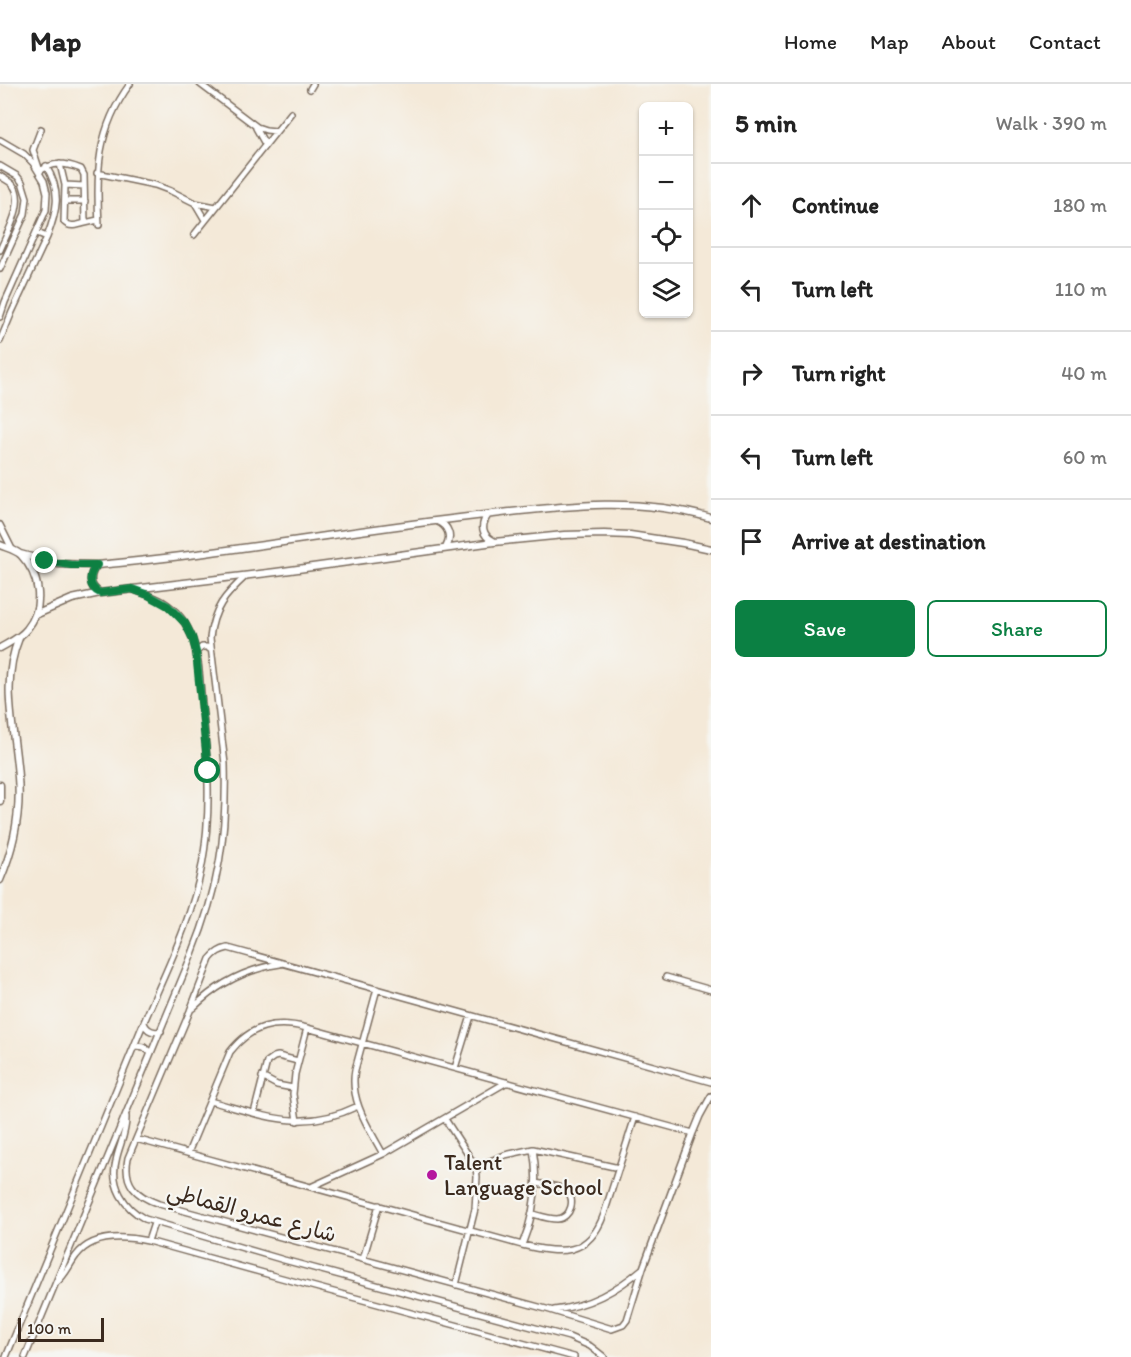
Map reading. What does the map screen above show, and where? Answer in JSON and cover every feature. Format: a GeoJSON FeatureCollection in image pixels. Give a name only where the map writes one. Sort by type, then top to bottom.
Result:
{"type":"FeatureCollection","features":[{"type":"Feature","properties":{"kind":"street"},"geometry":{"type":"LineString","coordinates":[[200,84],[253,124],[266,130],[276,131]]}},
{"type":"Feature","properties":{"kind":"street"},"geometry":{"type":"LineString","coordinates":[[60,164],[65,185],[64,222],[71,226],[98,222],[99,155],[107,128],[128,85]]}},
{"type":"Feature","properties":{"kind":"street"},"geometry":{"type":"LineString","coordinates":[[194,235],[291,113]]}},
{"type":"Feature","properties":{"kind":"street"},"geometry":{"type":"LineString","coordinates":[[253,124],[265,144]]}},
{"type":"Feature","properties":{"kind":"street"},"geometry":{"type":"LineString","coordinates":[[39,171],[33,150],[42,129]]}},
{"type":"Feature","properties":{"kind":"street"},"geometry":{"type":"LineString","coordinates":[[0,140],[24,154],[39,171],[47,193],[46,210],[0,317]]}},
{"type":"Feature","properties":{"kind":"street"},"geometry":{"type":"LineString","coordinates":[[39,171],[52,164],[81,169],[84,175],[85,223]]}},
{"type":"Feature","properties":{"kind":"street"},"geometry":{"type":"LineString","coordinates":[[0,166],[22,182],[27,198],[25,214],[0,269]]}},
{"type":"Feature","properties":{"kind":"street"},"geometry":{"type":"LineString","coordinates":[[0,341],[54,218],[57,195],[51,173],[46,166]]}},
{"type":"Feature","properties":{"kind":"street"},"geometry":{"type":"LineString","coordinates":[[97,173],[155,185],[195,203],[216,207]]}},
{"type":"Feature","properties":{"kind":"street"},"geometry":{"type":"LineString","coordinates":[[0,176],[12,183],[18,199],[16,211],[0,250]]}},
{"type":"Feature","properties":{"kind":"street"},"geometry":{"type":"LineString","coordinates":[[65,185],[84,186]]}},
{"type":"Feature","properties":{"kind":"street"},"geometry":{"type":"LineString","coordinates":[[66,201],[85,201]]}},
{"type":"Feature","properties":{"kind":"street"},"geometry":{"type":"LineString","coordinates":[[195,203],[205,220]]}},
{"type":"Feature","properties":{"kind":"street"},"geometry":{"type":"LineString","coordinates":[[37,233],[47,237]]}},
{"type":"Feature","properties":{"kind":"street"},"geometry":{"type":"LineString","coordinates":[[0,545],[20,554],[58,564],[97,565],[437,520],[585,505],[655,506],[711,518]]}},
{"type":"Feature","properties":{"kind":"street"},"geometry":{"type":"LineString","coordinates":[[488,515],[483,525],[484,532],[494,542]]}},
{"type":"Feature","properties":{"kind":"street"},"geometry":{"type":"LineString","coordinates":[[437,520],[448,530],[449,538],[446,548]]}},
{"type":"Feature","properties":{"kind":"street"},"geometry":{"type":"LineString","coordinates":[[0,525],[12,549]]}},
{"type":"Feature","properties":{"kind":"street"},"geometry":{"type":"LineString","coordinates":[[35,615],[72,599],[100,593],[564,535],[604,534],[657,538],[711,549]]}},
{"type":"Feature","properties":{"kind":"street"},"geometry":{"type":"LineString","coordinates":[[0,880],[15,834],[19,793],[5,692],[8,663],[19,638],[35,615],[39,599],[37,583],[31,568],[20,554]]}},
{"type":"Feature","properties":{"kind":"street"},"geometry":{"type":"LineString","coordinates":[[97,565],[92,570],[90,580],[95,590],[100,593]]}},
{"type":"Feature","properties":{"kind":"street"},"geometry":{"type":"LineString","coordinates":[[25,1357],[204,923],[214,891],[222,851],[225,764],[210,638],[220,603],[246,575]]}},
{"type":"Feature","properties":{"kind":"street"},"geometry":{"type":"LineString","coordinates":[[6,1357],[144,1023],[178,947],[199,880],[205,845],[209,808],[208,771],[196,652],[189,630],[174,611],[155,598],[132,589]]}},
{"type":"Feature","properties":{"kind":"street"},"geometry":{"type":"LineString","coordinates":[[0,648],[19,638]]}},
{"type":"Feature","properties":{"kind":"street"},"geometry":{"type":"LineString","coordinates":[[196,652],[205,647],[211,650]]}},
{"type":"Feature","properties":{"kind":"street"},"geometry":{"type":"LineString","coordinates":[[0,785],[0,801]]}},
{"type":"Feature","properties":{"kind":"street","name":"شارع عمرو القماطي"},"geometry":{"type":"LineString","coordinates":[[711,1082],[228,948],[215,953],[210,959],[128,1158],[127,1176],[135,1191],[149,1201],[612,1329],[618,1328],[627,1320],[643,1268],[693,1132],[711,1096]]}},
{"type":"Feature","properties":{"kind":"street","name":"شارع عمرو القماطي"},"geometry":{"type":"LineString","coordinates":[[190,1011],[230,980],[256,969],[283,963]]}},
{"type":"Feature","properties":{"kind":"street"},"geometry":{"type":"LineString","coordinates":[[666,977],[711,990]]}},
{"type":"Feature","properties":{"kind":"street"},"geometry":{"type":"LineString","coordinates":[[377,989],[354,1070],[353,1082],[358,1106],[383,1154]]}},
{"type":"Feature","properties":{"kind":"street"},"geometry":{"type":"LineString","coordinates":[[455,1068],[471,1016]]}},
{"type":"Feature","properties":{"kind":"street"},"geometry":{"type":"LineString","coordinates":[[144,1023],[149,1030],[155,1032],[160,1030]]}},
{"type":"Feature","properties":{"kind":"street"},"geometry":{"type":"LineString","coordinates":[[188,1153],[230,1052],[246,1035],[261,1027],[274,1025],[308,1028],[693,1132]]}},
{"type":"Feature","properties":{"kind":"street"},"geometry":{"type":"LineString","coordinates":[[297,1121],[293,1088],[308,1028]]}},
{"type":"Feature","properties":{"kind":"street"},"geometry":{"type":"LineString","coordinates":[[135,1046],[144,1047],[151,1053]]}},
{"type":"Feature","properties":{"kind":"street"},"geometry":{"type":"LineString","coordinates":[[254,1113],[267,1062],[274,1057],[298,1061]]}},
{"type":"Feature","properties":{"kind":"street"},"geometry":{"type":"LineString","coordinates":[[262,1077],[277,1086],[293,1088]]}},
{"type":"Feature","properties":{"kind":"street"},"geometry":{"type":"LineString","coordinates":[[312,1186],[383,1154],[507,1082]]}},
{"type":"Feature","properties":{"kind":"street"},"geometry":{"type":"LineString","coordinates":[[210,1101],[275,1118],[297,1121],[328,1118],[358,1106]]}},
{"type":"Feature","properties":{"kind":"street"},"geometry":{"type":"LineString","coordinates":[[126,1114],[126,1129],[115,1165],[115,1180],[125,1203],[137,1215],[154,1223],[569,1337],[590,1346],[604,1357]]}},
{"type":"Feature","properties":{"kind":"street"},"geometry":{"type":"LineString","coordinates":[[136,1139],[522,1245],[564,1251],[588,1240],[598,1228],[635,1117]]}},
{"type":"Feature","properties":{"kind":"street"},"geometry":{"type":"LineString","coordinates":[[445,1119],[476,1167],[477,1199],[456,1285]]}},
{"type":"Feature","properties":{"kind":"street"},"geometry":{"type":"LineString","coordinates":[[476,1167],[505,1155],[533,1149],[619,1168]]}},
{"type":"Feature","properties":{"kind":"street"},"geometry":{"type":"LineString","coordinates":[[522,1245],[533,1214],[536,1183],[533,1149]]}},
{"type":"Feature","properties":{"kind":"street"},"geometry":{"type":"LineString","coordinates":[[533,1214],[561,1218],[568,1213],[572,1205],[565,1190],[536,1183]]}},
{"type":"Feature","properties":{"kind":"street"},"geometry":{"type":"LineString","coordinates":[[363,1259],[379,1205]]}},
{"type":"Feature","properties":{"kind":"street"},"geometry":{"type":"LineString","coordinates":[[148,1241],[154,1223]]}},
{"type":"Feature","properties":{"kind":"street"},"geometry":{"type":"LineString","coordinates":[[55,1284],[66,1274],[78,1254],[86,1246],[104,1240],[133,1238],[574,1357]]}},
{"type":"Feature","properties":{"kind":"street","name":"شارع عمرو القماطي"},"geometry":{"type":"LineString","coordinates":[[550,1310],[578,1306],[603,1296],[618,1288],[643,1268]]}},
{"type":"Feature","properties":{"kind":"place","name":"Talent Language School"},"geometry":{"type":"Point","coordinates":[432,1175]}},
{"type":"Feature","properties":{"kind":"route"},"geometry":{"type":"LineString","coordinates":[[45,561],[84,566],[97,565],[92,570],[90,580],[97,592],[132,589],[162,602],[185,623],[196,652],[208,771]]}}]}
